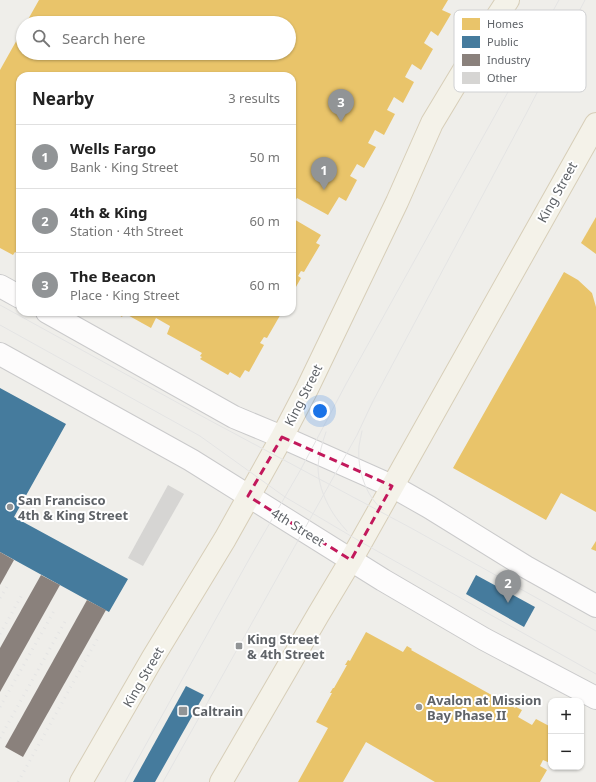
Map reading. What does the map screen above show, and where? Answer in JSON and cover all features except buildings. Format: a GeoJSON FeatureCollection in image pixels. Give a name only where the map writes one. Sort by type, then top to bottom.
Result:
{"type":"FeatureCollection","features":[{"type":"Feature","properties":{"kind":"main road","name":"King Street"},"geometry":{"type":"LineString","coordinates":[[501,10],[508,0]]}},
{"type":"Feature","properties":{"kind":"main road","name":"King Street"},"geometry":{"type":"LineString","coordinates":[[81,782],[225,539],[282,437],[307,389],[397,202],[432,123],[454,86]]}},
{"type":"Feature","properties":{"kind":"main road","name":"King Street"},"geometry":{"type":"LineString","coordinates":[[221,782],[351,560],[596,124]]}},
{"type":"Feature","properties":{"kind":"main road"},"geometry":{"type":"LineString","coordinates":[[0,286],[16,295]]}},
{"type":"Feature","properties":{"kind":"main road"},"geometry":{"type":"LineString","coordinates":[[54,316],[234,417],[392,486],[526,567],[596,606]]}},
{"type":"Feature","properties":{"kind":"main road","name":"4th Street"},"geometry":{"type":"LineString","coordinates":[[0,354],[191,460],[351,560],[484,639],[596,698]]}},
{"type":"Feature","properties":{"kind":"highlighted area"},"geometry":{"type":"Polygon","coordinates":[[[282,437],[392,486],[351,560],[248,496],[282,437]]]}},
{"type":"Feature","properties":{"kind":"tram line"},"geometry":{"type":"LineString","coordinates":[[553,10],[559,0]]}},
{"type":"Feature","properties":{"kind":"tram line"},"geometry":{"type":"LineString","coordinates":[[580,10],[585,0]]}},
{"type":"Feature","properties":{"kind":"tram line"},"geometry":{"type":"LineString","coordinates":[[125,782],[301,469],[346,384],[508,92]]}},
{"type":"Feature","properties":{"kind":"tram line"},"geometry":{"type":"LineString","coordinates":[[163,782],[357,435],[373,401],[537,92]]}},
{"type":"Feature","properties":{"kind":"tram line"},"geometry":{"type":"LineString","coordinates":[[0,305],[16,314]]}},
{"type":"Feature","properties":{"kind":"tram line"},"geometry":{"type":"LineString","coordinates":[[20,316],[209,420],[411,528],[596,631]]}},
{"type":"Feature","properties":{"kind":"tram line"},"geometry":{"type":"LineString","coordinates":[[0,325],[200,436],[285,497],[361,542],[596,674]]}},
{"type":"Feature","properties":{"kind":"tram line"},"geometry":{"type":"LineString","coordinates":[[362,431],[359,446],[359,463],[361,472],[371,497],[383,510]]}},
{"type":"Feature","properties":{"kind":"tram line"},"geometry":{"type":"LineString","coordinates":[[326,432],[318,466],[320,484],[326,502],[347,531]]}},
{"type":"Feature","properties":{"kind":"railway"},"geometry":{"type":"LineString","coordinates":[[0,598],[8,585]]}},
{"type":"Feature","properties":{"kind":"railway"},"geometry":{"type":"LineString","coordinates":[[0,634],[23,593]]}},
{"type":"Feature","properties":{"kind":"railway"},"geometry":{"type":"LineString","coordinates":[[0,707],[54,611]]}},
{"type":"Feature","properties":{"kind":"railway"},"geometry":{"type":"LineString","coordinates":[[0,738],[67,618]]}},
{"type":"Feature","properties":{"kind":"railway"},"geometry":{"type":"LineString","coordinates":[[18,782],[99,636]]}},
{"type":"Feature","properties":{"kind":"place","name":"The Beacon"},"geometry":{"type":"Point","coordinates":[341,122]}},
{"type":"Feature","properties":{"kind":"place","name":"Wells Fargo"},"geometry":{"type":"Point","coordinates":[324,190]}},
{"type":"Feature","properties":{"kind":"place","name":"San Francisco 4th & King Street"},"geometry":{"type":"Point","coordinates":[10,507]}},
{"type":"Feature","properties":{"kind":"place","name":"4th & King"},"geometry":{"type":"Point","coordinates":[508,603]}},
{"type":"Feature","properties":{"kind":"place","name":"King Street & 4th Street"},"geometry":{"type":"Point","coordinates":[239,646]}},
{"type":"Feature","properties":{"kind":"place","name":"Avalon at Mission Bay Phase II"},"geometry":{"type":"Point","coordinates":[419,707]}},
{"type":"Feature","properties":{"kind":"place","name":"Caltrain"},"geometry":{"type":"Point","coordinates":[183,711]}}]}
